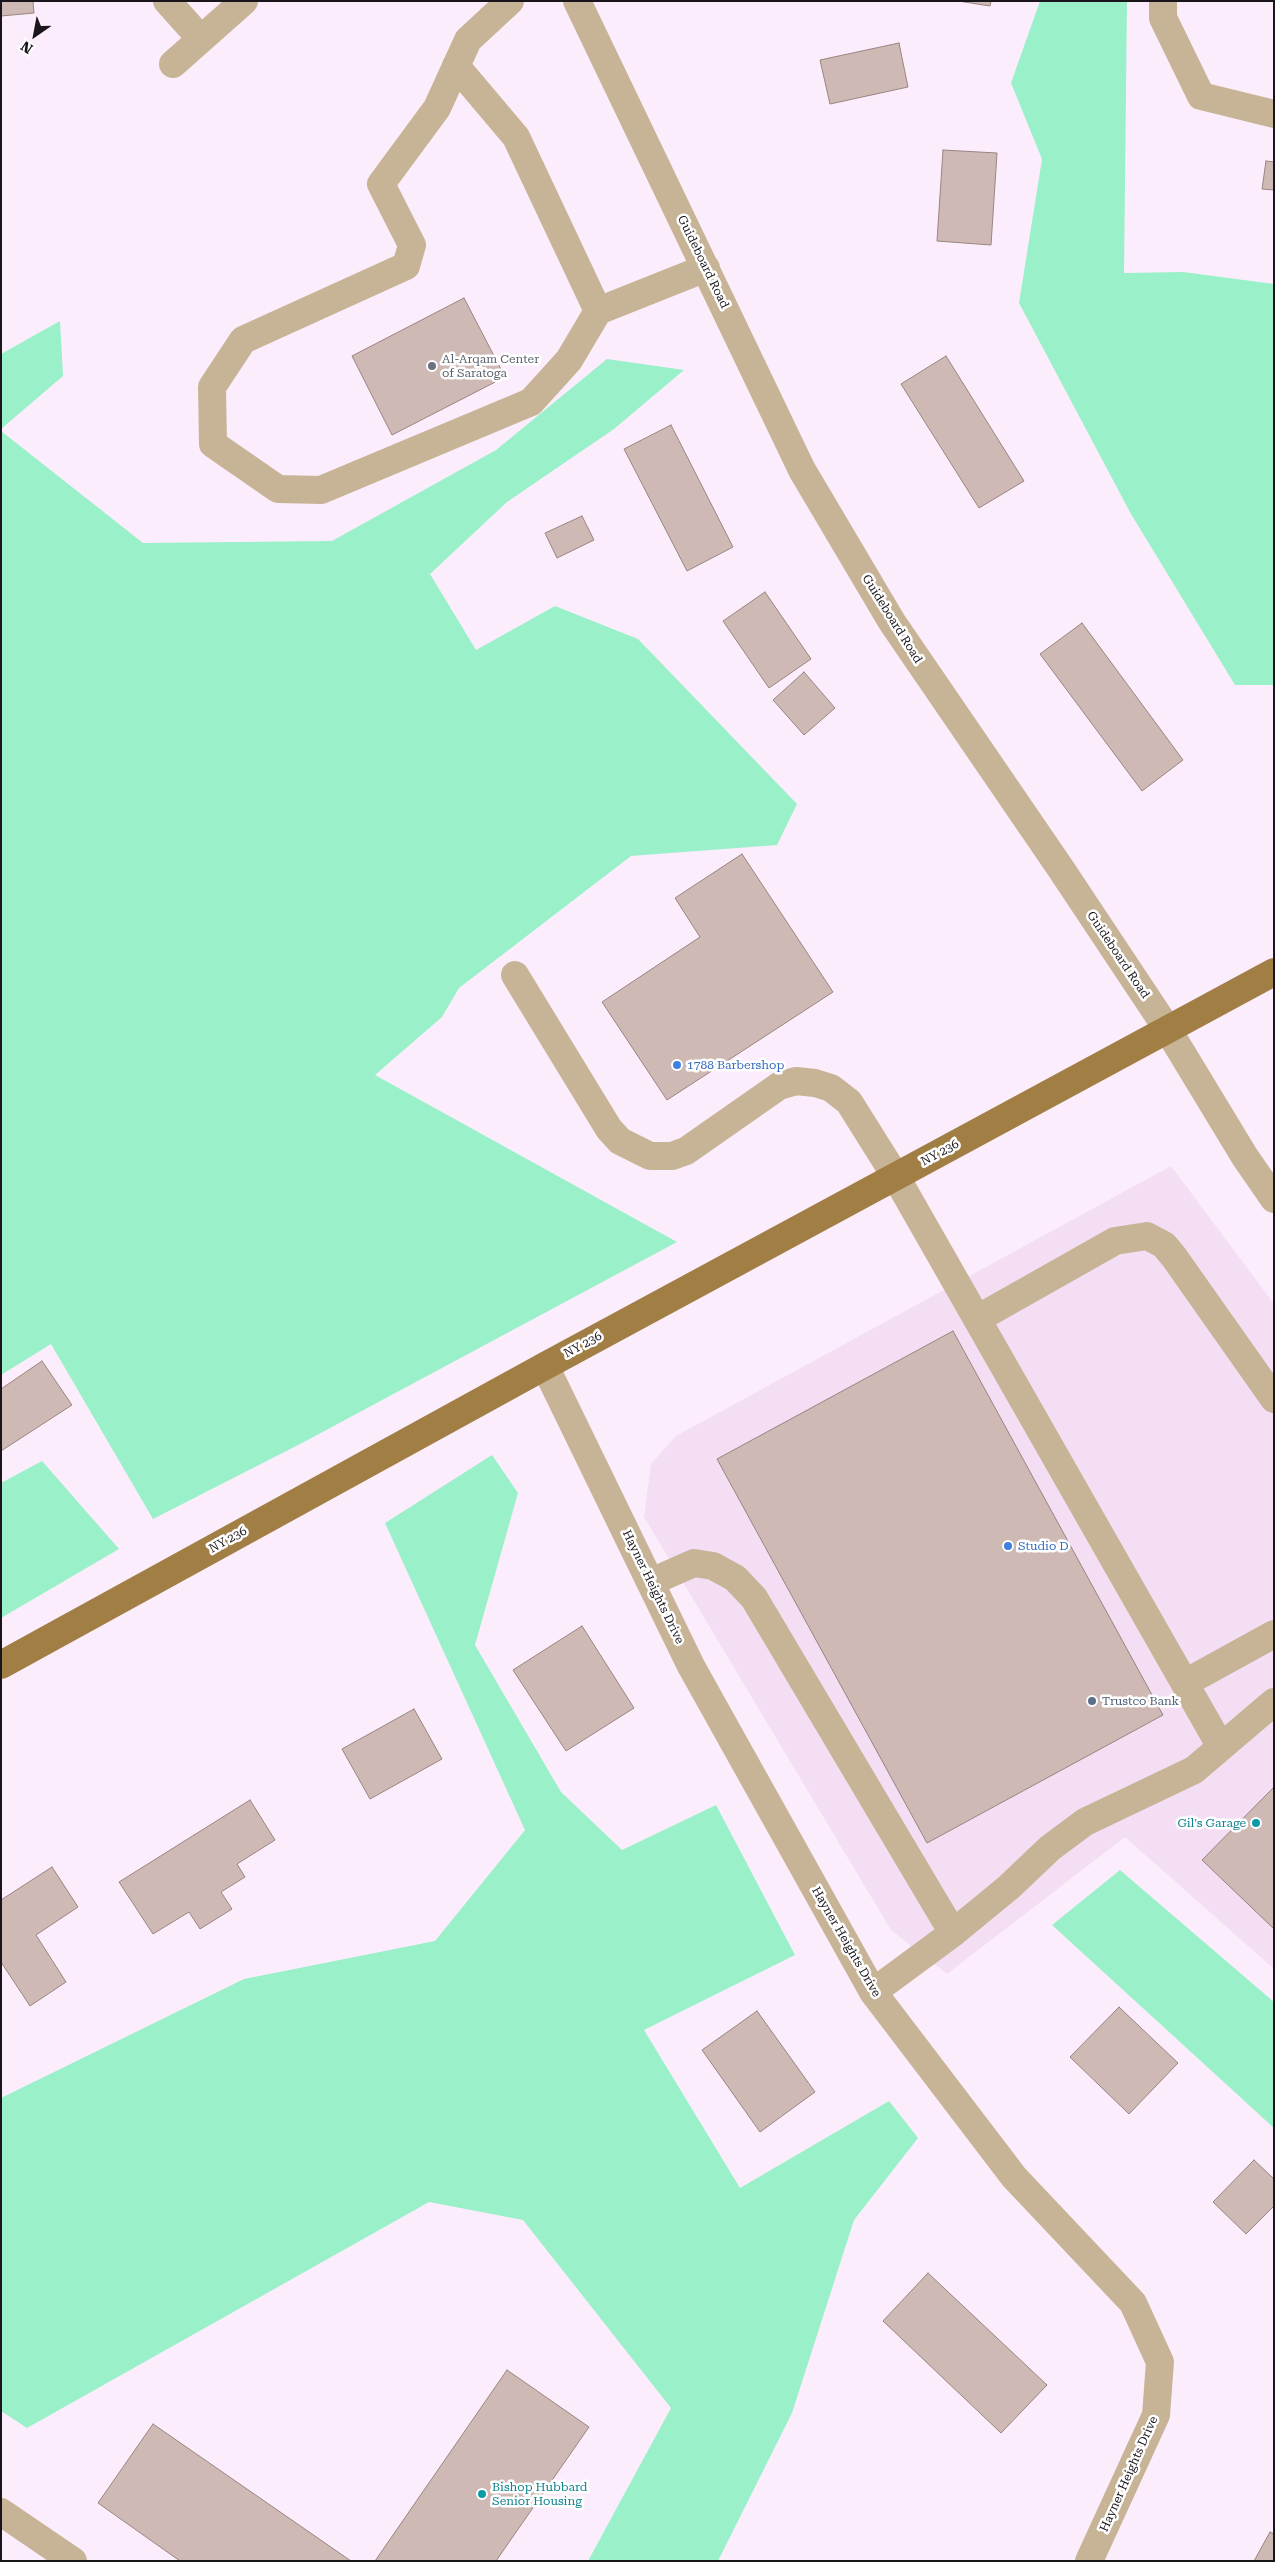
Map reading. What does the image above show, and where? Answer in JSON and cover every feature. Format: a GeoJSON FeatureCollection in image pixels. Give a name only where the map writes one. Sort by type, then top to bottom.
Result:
{"type":"FeatureCollection","features":[{"type":"Feature","properties":{"kind":"main road","name":"NY 236"},"geometry":{"type":"LineString","coordinates":[[1,1665],[545,1366],[1274,972]]}},
{"type":"Feature","properties":{"kind":"street"},"geometry":{"type":"LineString","coordinates":[[167,1],[201,39]]}},
{"type":"Feature","properties":{"kind":"street"},"geometry":{"type":"LineString","coordinates":[[172,64],[244,1]]}},
{"type":"Feature","properties":{"kind":"street"},"geometry":{"type":"LineString","coordinates":[[510,1],[468,40],[438,108],[381,184],[412,245],[406,266],[243,340],[212,387],[213,444],[278,489],[320,490],[531,402],[569,360],[598,311],[706,268]]}},
{"type":"Feature","properties":{"kind":"street","name":"Guideboard Road"},"geometry":{"type":"LineString","coordinates":[[578,1],[802,470],[892,622],[1168,1030],[1245,1157],[1274,1199]]}},
{"type":"Feature","properties":{"kind":"street"},"geometry":{"type":"LineString","coordinates":[[1163,1],[1163,18],[1201,96],[1274,114]]}},
{"type":"Feature","properties":{"kind":"street"},"geometry":{"type":"LineString","coordinates":[[456,66],[516,137],[598,311]]}},
{"type":"Feature","properties":{"kind":"street"},"geometry":{"type":"LineString","coordinates":[[515,975],[609,1129],[620,1141],[650,1156],[672,1156],[686,1151],[779,1086],[796,1081],[815,1082],[831,1088],[849,1102],[896,1177],[1221,1747]]}},
{"type":"Feature","properties":{"kind":"street"},"geometry":{"type":"LineString","coordinates":[[977,1320],[1115,1241],[1147,1236],[1164,1245],[1174,1257],[1274,1399]]}},
{"type":"Feature","properties":{"kind":"street","name":"Hayner Heights Drive"},"geometry":{"type":"LineString","coordinates":[[545,1366],[691,1666],[873,1992],[1014,2177],[1133,2303],[1160,2362],[1156,2415],[1089,2561]]}},
{"type":"Feature","properties":{"kind":"street"},"geometry":{"type":"LineString","coordinates":[[651,1582],[694,1563],[713,1566],[735,1578],[754,1598],[953,1933]]}},
{"type":"Feature","properties":{"kind":"street"},"geometry":{"type":"LineString","coordinates":[[1185,1683],[1274,1634]]}},
{"type":"Feature","properties":{"kind":"street"},"geometry":{"type":"LineString","coordinates":[[873,1992],[953,1933],[1009,1887],[1050,1848],[1085,1822],[1194,1770],[1274,1702]]}},
{"type":"Feature","properties":{"kind":"street"},"geometry":{"type":"LineString","coordinates":[[1,2512],[59,2557]]}},
{"type":"Feature","properties":{"kind":"shaded area"},"geometry":{"type":"Polygon","coordinates":[[[1171,1166],[1274,1304],[1274,1969],[1125,1837],[947,1974],[891,1930],[644,1517],[651,1464],[676,1436],[1171,1166]]]}},
{"type":"Feature","properties":{"kind":"green space"},"geometry":{"type":"Polygon","coordinates":[[[1040,1],[1127,1],[1124,273],[1183,272],[1274,284],[1274,685],[1235,685],[1131,514],[1019,303],[1042,159],[1011,83],[1040,1]]]}},
{"type":"Feature","properties":{"kind":"green space"},"geometry":{"type":"Polygon","coordinates":[[[60,321],[63,376],[1,429],[1,354],[60,321]]]}},
{"type":"Feature","properties":{"kind":"green space"},"geometry":{"type":"Polygon","coordinates":[[[607,359],[684,370],[614,429],[507,502],[430,574],[476,650],[555,606],[638,639],[797,804],[777,845],[631,856],[459,988],[442,1017],[375,1075],[677,1242],[302,1443],[153,1519],[51,1344],[1,1375],[1,431],[143,543],[332,541],[496,450],[607,359]]]}},
{"type":"Feature","properties":{"kind":"green space"},"geometry":{"type":"Polygon","coordinates":[[[492,1455],[518,1493],[475,1645],[561,1792],[622,1850],[716,1805],[795,1955],[644,2030],[740,2188],[889,2101],[918,2138],[854,2220],[792,2413],[718,2561],[588,2561],[671,2408],[523,2220],[429,2202],[27,2428],[1,2411],[1,2098],[244,1979],[435,1941],[525,1830],[385,1523],[492,1455]]]}},
{"type":"Feature","properties":{"kind":"green space"},"geometry":{"type":"Polygon","coordinates":[[[42,1461],[119,1549],[1,1618],[1,1483],[42,1461]]]}},
{"type":"Feature","properties":{"kind":"green space"},"geometry":{"type":"Polygon","coordinates":[[[1120,1870],[1274,2002],[1274,2128],[1052,1925],[1120,1870]]]}},
{"type":"Feature","properties":{"kind":"building"},"geometry":{"type":"Polygon","coordinates":[[[1,1],[33,1],[34,13],[1,16],[1,1]]]}},
{"type":"Feature","properties":{"kind":"building"},"geometry":{"type":"Polygon","coordinates":[[[958,1],[991,1],[990,6],[958,1]]]}},
{"type":"Feature","properties":{"kind":"building"},"geometry":{"type":"Polygon","coordinates":[[[899,43],[908,87],[830,104],[820,60],[899,43]]]}},
{"type":"Feature","properties":{"kind":"building"},"geometry":{"type":"Polygon","coordinates":[[[943,150],[997,153],[991,245],[937,241],[943,150]]]}},
{"type":"Feature","properties":{"kind":"building"},"geometry":{"type":"Polygon","coordinates":[[[1266,161],[1274,162],[1274,190],[1262,189],[1266,161]]]}},
{"type":"Feature","properties":{"kind":"building","name":"Al-Arqam Center of Saratoga"},"geometry":{"type":"Polygon","coordinates":[[[464,298],[505,377],[392,435],[352,356],[464,298]]]}},
{"type":"Feature","properties":{"kind":"building"},"geometry":{"type":"Polygon","coordinates":[[[946,356],[1024,481],[979,508],[901,384],[946,356]]]}},
{"type":"Feature","properties":{"kind":"building"},"geometry":{"type":"Polygon","coordinates":[[[671,425],[733,547],[687,571],[624,449],[671,425]]]}},
{"type":"Feature","properties":{"kind":"building"},"geometry":{"type":"Polygon","coordinates":[[[582,516],[594,540],[557,558],[545,533],[582,516]]]}},
{"type":"Feature","properties":{"kind":"building"},"geometry":{"type":"Polygon","coordinates":[[[765,592],[811,659],[769,688],[723,621],[765,592]]]}},
{"type":"Feature","properties":{"kind":"building"},"geometry":{"type":"Polygon","coordinates":[[[1082,623],[1183,760],[1142,791],[1040,654],[1082,623]]]}},
{"type":"Feature","properties":{"kind":"building"},"geometry":{"type":"Polygon","coordinates":[[[804,672],[835,708],[804,735],[773,700],[804,672]]]}},
{"type":"Feature","properties":{"kind":"building"},"geometry":{"type":"Polygon","coordinates":[[[742,854],[833,992],[667,1100],[602,1002],[700,937],[675,898],[742,854]]]}},
{"type":"Feature","properties":{"kind":"building"},"geometry":{"type":"Polygon","coordinates":[[[953,1331],[1163,1715],[927,1843],[717,1459],[953,1331]]]}},
{"type":"Feature","properties":{"kind":"building"},"geometry":{"type":"Polygon","coordinates":[[[42,1361],[72,1405],[1,1451],[1,1389],[42,1361]]]}},
{"type":"Feature","properties":{"kind":"building"},"geometry":{"type":"Polygon","coordinates":[[[582,1626],[634,1708],[566,1751],[513,1670],[582,1626]]]}},
{"type":"Feature","properties":{"kind":"building"},"geometry":{"type":"Polygon","coordinates":[[[414,1709],[442,1759],[370,1799],[342,1749],[414,1709]]]}},
{"type":"Feature","properties":{"kind":"building","name":"Gil's Garage"},"geometry":{"type":"Polygon","coordinates":[[[1274,1787],[1274,1929],[1202,1860],[1274,1787]]]}},
{"type":"Feature","properties":{"kind":"building"},"geometry":{"type":"Polygon","coordinates":[[[250,1800],[275,1840],[237,1864],[245,1877],[221,1892],[232,1909],[200,1929],[189,1912],[153,1934],[119,1882],[250,1800]]]}},
{"type":"Feature","properties":{"kind":"building"},"geometry":{"type":"Polygon","coordinates":[[[52,1867],[78,1907],[36,1935],[66,1982],[30,2006],[1,1962],[1,1900],[52,1867]]]}},
{"type":"Feature","properties":{"kind":"building"},"geometry":{"type":"Polygon","coordinates":[[[1119,2007],[1178,2063],[1129,2114],[1070,2057],[1119,2007]]]}},
{"type":"Feature","properties":{"kind":"building"},"geometry":{"type":"Polygon","coordinates":[[[757,2011],[815,2092],[760,2132],[702,2050],[757,2011]]]}},
{"type":"Feature","properties":{"kind":"building"},"geometry":{"type":"Polygon","coordinates":[[[1254,2160],[1274,2179],[1274,2206],[1246,2234],[1213,2202],[1254,2160]]]}},
{"type":"Feature","properties":{"kind":"building"},"geometry":{"type":"Polygon","coordinates":[[[928,2273],[1047,2385],[1001,2433],[883,2321],[928,2273]]]}},
{"type":"Feature","properties":{"kind":"building","name":"Bishop Hubbard Senior Housing"},"geometry":{"type":"Polygon","coordinates":[[[507,2370],[589,2427],[496,2561],[375,2561],[507,2370]]]}},
{"type":"Feature","properties":{"kind":"building"},"geometry":{"type":"Polygon","coordinates":[[[153,2424],[351,2561],[180,2561],[98,2503],[153,2424]]]}},
{"type":"Feature","properties":{"kind":"building"},"geometry":{"type":"Polygon","coordinates":[[[1270,2532],[1274,2534],[1274,2561],[1254,2561],[1270,2532]]]}},
{"type":"Feature","properties":{"kind":"place","name":"Al-Arqam Center of Saratoga"},"geometry":{"type":"Point","coordinates":[432,366]}},
{"type":"Feature","properties":{"kind":"place","name":"1788 Barbershop"},"geometry":{"type":"Point","coordinates":[677,1065]}},
{"type":"Feature","properties":{"kind":"place","name":"Studio D"},"geometry":{"type":"Point","coordinates":[1008,1546]}},
{"type":"Feature","properties":{"kind":"place","name":"Trustco Bank"},"geometry":{"type":"Point","coordinates":[1092,1701]}},
{"type":"Feature","properties":{"kind":"place","name":"Gil's Garage"},"geometry":{"type":"Point","coordinates":[1256,1823]}},
{"type":"Feature","properties":{"kind":"place","name":"Bishop Hubbard Senior Housing"},"geometry":{"type":"Point","coordinates":[482,2494]}}]}
